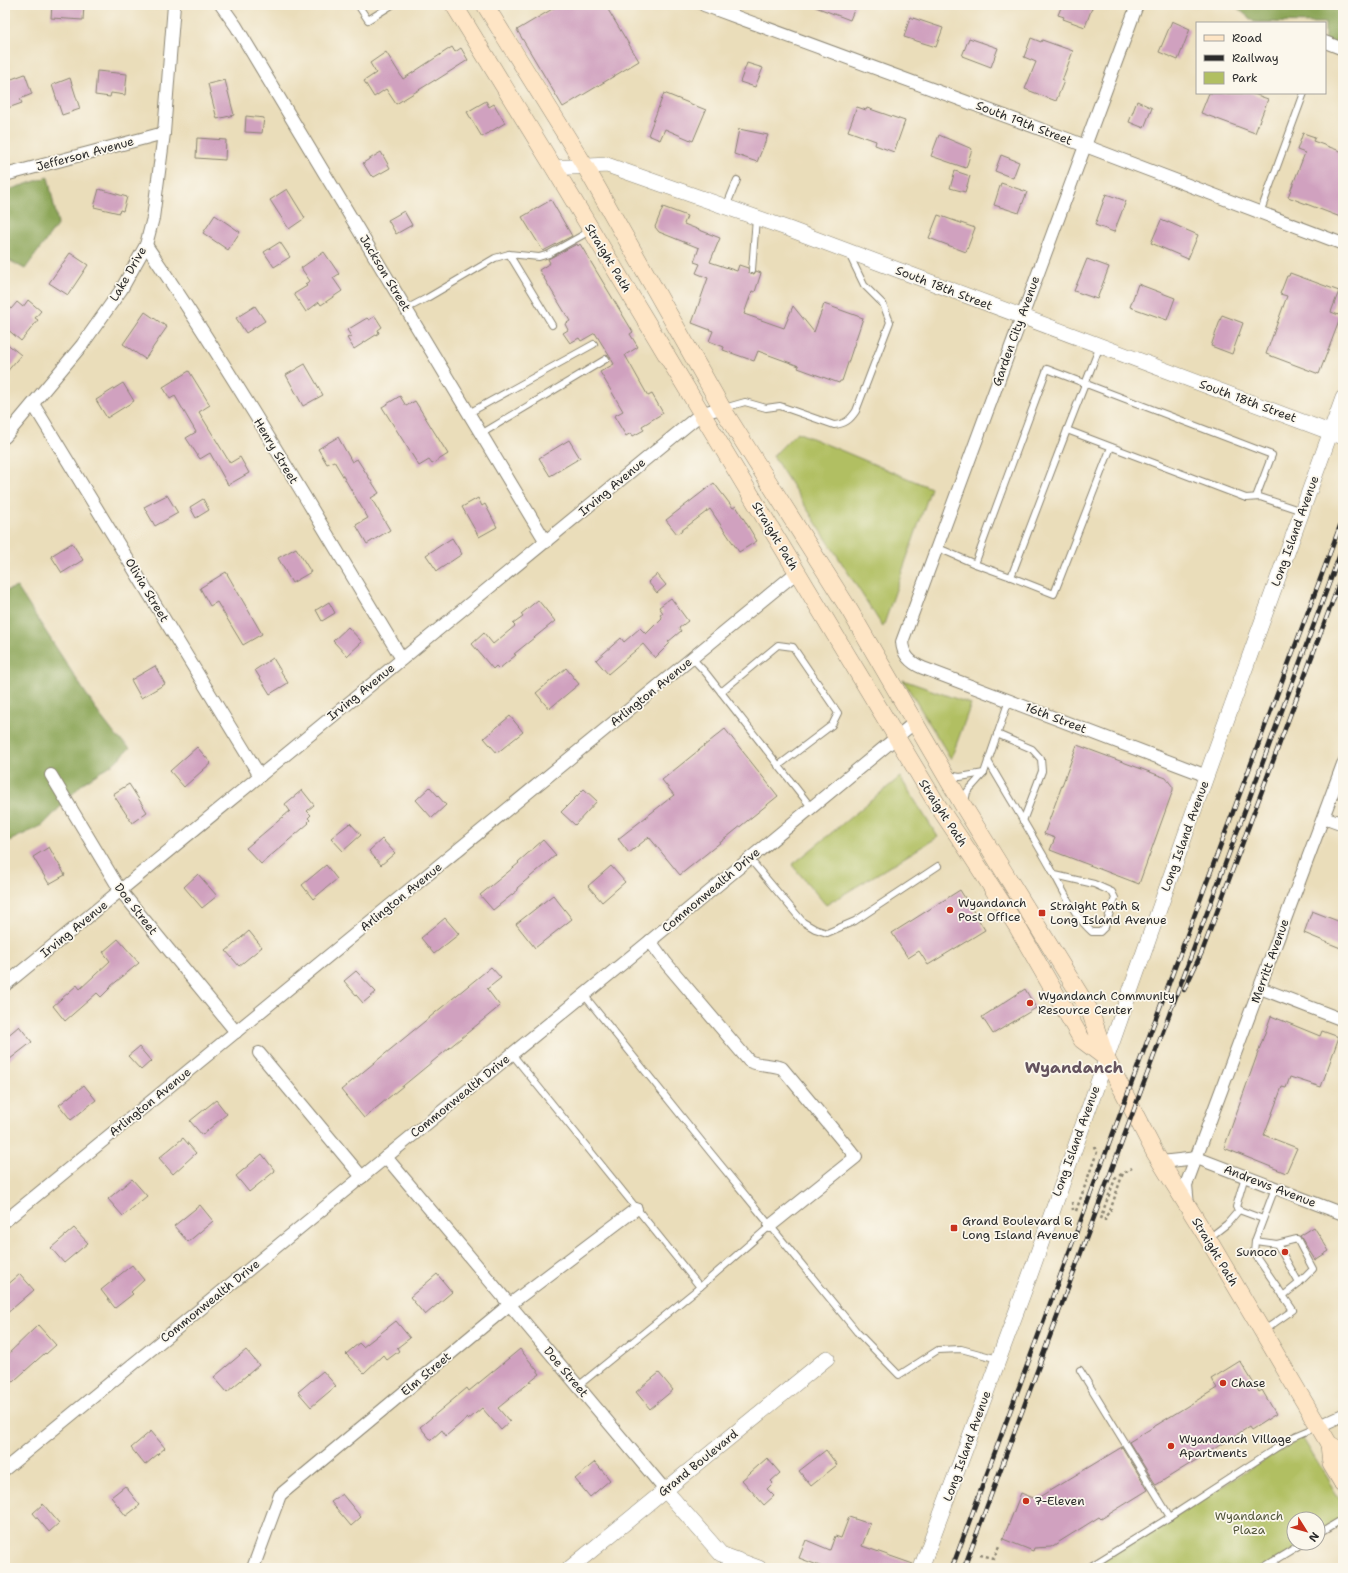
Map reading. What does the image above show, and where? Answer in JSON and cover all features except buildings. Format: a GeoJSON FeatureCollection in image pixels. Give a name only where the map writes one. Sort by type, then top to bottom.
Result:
{"type":"FeatureCollection","features":[{"type":"Feature","properties":{"kind":"main road","name":"Straight Path"},"geometry":{"type":"LineString","coordinates":[[454,5],[592,230],[796,572],[897,736],[938,806],[1018,928],[1082,1040],[1106,1058]]}},
{"type":"Feature","properties":{"kind":"main road","name":"Straight Path"},"geometry":{"type":"LineString","coordinates":[[485,5],[585,166],[722,408],[850,611],[964,808],[1090,1011],[1106,1058],[1161,1162],[1319,1426],[1336,1448],[1331,1464],[1343,1484]]}},
{"type":"Feature","properties":{"kind":"street","name":"Lake Drive"},"geometry":{"type":"LineString","coordinates":[[5,437],[82,345],[121,290],[146,245],[152,218],[164,133],[174,5]]}},
{"type":"Feature","properties":{"kind":"street","name":"Jackson Street"},"geometry":{"type":"LineString","coordinates":[[221,5],[240,33],[546,542]]}},
{"type":"Feature","properties":{"kind":"street","name":"South 19th Street"},"geometry":{"type":"LineString","coordinates":[[704,5],[1343,244]]}},
{"type":"Feature","properties":{"kind":"street","name":"Garden City Avenue"},"geometry":{"type":"LineString","coordinates":[[907,657],[904,652],[902,642],[1137,5]]}},
{"type":"Feature","properties":{"kind":"street"},"geometry":{"type":"LineString","coordinates":[[1326,42],[1343,48]]}},
{"type":"Feature","properties":{"kind":"street","name":"Jefferson Avenue"},"geometry":{"type":"LineString","coordinates":[[5,175],[164,133]]}},
{"type":"Feature","properties":{"kind":"street","name":"South 18th Street"},"geometry":{"type":"LineString","coordinates":[[554,168],[607,165],[848,252],[1337,435]]}},
{"type":"Feature","properties":{"kind":"street","name":"Henry Street"},"geometry":{"type":"LineString","coordinates":[[146,245],[177,291],[262,428],[402,659]]}},
{"type":"Feature","properties":{"kind":"street","name":"Long Island Avenue"},"geometry":{"type":"LineString","coordinates":[[921,1568],[1030,1275],[1206,776],[1302,511],[1337,435],[1343,398]]}},
{"type":"Feature","properties":{"kind":"street","name":"Olivia Street"},"geometry":{"type":"LineString","coordinates":[[33,404],[260,776]]}},
{"type":"Feature","properties":{"kind":"street","name":"Irving Avenue"},"geometry":{"type":"LineString","coordinates":[[5,986],[702,413],[722,408]]}},
{"type":"Feature","properties":{"kind":"street","name":"Arlington Avenue"},"geometry":{"type":"LineString","coordinates":[[5,1221],[796,572]]}},
{"type":"Feature","properties":{"kind":"street","name":"16th Street"},"geometry":{"type":"LineString","coordinates":[[907,657],[923,668],[1206,776]]}},
{"type":"Feature","properties":{"kind":"street","name":"Commonwealth Drive"},"geometry":{"type":"LineString","coordinates":[[5,1469],[915,722]]}},
{"type":"Feature","properties":{"kind":"street","name":"Merritt Avenue"},"geometry":{"type":"LineString","coordinates":[[1188,1207],[1186,1185],[1343,764]]}},
{"type":"Feature","properties":{"kind":"street","name":"Doe Street"},"geometry":{"type":"LineString","coordinates":[[51,775],[120,890],[236,1032]]}},
{"type":"Feature","properties":{"kind":"street"},"geometry":{"type":"LineString","coordinates":[[1324,817],[1343,824]]}},
{"type":"Feature","properties":{"kind":"street"},"geometry":{"type":"LineString","coordinates":[[650,941],[666,963],[749,1061],[757,1065],[774,1065],[782,1068],[856,1156],[770,1226]]}},
{"type":"Feature","properties":{"kind":"street"},"geometry":{"type":"LineString","coordinates":[[1260,988],[1343,1020]]}},
{"type":"Feature","properties":{"kind":"street"},"geometry":{"type":"LineString","coordinates":[[259,1053],[362,1176]]}},
{"type":"Feature","properties":{"kind":"street","name":"Doe Street"},"geometry":{"type":"LineString","coordinates":[[386,1157],[509,1305],[728,1563],[759,1568]]}},
{"type":"Feature","properties":{"kind":"street"},"geometry":{"type":"LineString","coordinates":[[1161,1162],[1197,1158]]}},
{"type":"Feature","properties":{"kind":"street","name":"Andrews Avenue"},"geometry":{"type":"LineString","coordinates":[[1197,1158],[1343,1214]]}},
{"type":"Feature","properties":{"kind":"street","name":"Elm Street"},"geometry":{"type":"LineString","coordinates":[[253,1568],[280,1495],[509,1305],[636,1209]]}},
{"type":"Feature","properties":{"kind":"street","name":"Grand Boulevard"},"geometry":{"type":"LineString","coordinates":[[570,1568],[827,1358]]}},
{"type":"Feature","properties":{"kind":"street"},"geometry":{"type":"LineString","coordinates":[[1319,1426],[1343,1415]]}},
{"type":"Feature","properties":{"kind":"lane"},"geometry":{"type":"LineString","coordinates":[[358,5],[368,20],[392,5]]}},
{"type":"Feature","properties":{"kind":"lane"},"geometry":{"type":"LineString","coordinates":[[1260,213],[1304,94]]}},
{"type":"Feature","properties":{"kind":"lane"},"geometry":{"type":"LineString","coordinates":[[726,207],[737,180]]}},
{"type":"Feature","properties":{"kind":"lane"},"geometry":{"type":"LineString","coordinates":[[752,270],[756,218]]}},
{"type":"Feature","properties":{"kind":"lane"},"geometry":{"type":"LineString","coordinates":[[406,309],[494,258],[509,254],[538,257],[549,254],[592,230]]}},
{"type":"Feature","properties":{"kind":"lane"},"geometry":{"type":"LineString","coordinates":[[722,408],[744,402],[766,408],[780,406],[834,425],[842,424],[850,420],[856,411],[890,322],[883,304],[864,284],[848,252]]}},
{"type":"Feature","properties":{"kind":"lane"},"geometry":{"type":"LineString","coordinates":[[509,254],[552,325]]}},
{"type":"Feature","properties":{"kind":"lane"},"geometry":{"type":"LineString","coordinates":[[469,413],[594,344]]}},
{"type":"Feature","properties":{"kind":"lane"},"geometry":{"type":"LineString","coordinates":[[1011,577],[1100,346]]}},
{"type":"Feature","properties":{"kind":"lane"},"geometry":{"type":"LineString","coordinates":[[481,434],[606,359]]}},
{"type":"Feature","properties":{"kind":"lane"},"geometry":{"type":"LineString","coordinates":[[975,564],[1047,369],[1272,455],[1256,497]]}},
{"type":"Feature","properties":{"kind":"lane"},"geometry":{"type":"LineString","coordinates":[[1067,430],[1246,498],[1260,497],[1302,511]]}},
{"type":"Feature","properties":{"kind":"lane"},"geometry":{"type":"LineString","coordinates":[[936,547],[975,564],[1054,594],[1111,447]]}},
{"type":"Feature","properties":{"kind":"lane"},"geometry":{"type":"LineString","coordinates":[[721,692],[778,645],[793,647],[838,713],[832,725],[778,766]]}},
{"type":"Feature","properties":{"kind":"lane"},"geometry":{"type":"LineString","coordinates":[[692,658],[706,672],[810,807]]}},
{"type":"Feature","properties":{"kind":"lane"},"geometry":{"type":"LineString","coordinates":[[964,808],[967,792],[984,773],[1009,700]]}},
{"type":"Feature","properties":{"kind":"lane"},"geometry":{"type":"LineString","coordinates":[[997,734],[1032,749],[1041,759],[1042,771],[1023,821]]}},
{"type":"Feature","properties":{"kind":"lane"},"geometry":{"type":"LineString","coordinates":[[988,761],[1074,911],[1083,924],[1092,932],[1100,932],[1105,927],[1114,898],[1112,892],[1094,884],[1054,875]]}},
{"type":"Feature","properties":{"kind":"lane"},"geometry":{"type":"LineString","coordinates":[[945,774],[960,777],[984,773]]}},
{"type":"Feature","properties":{"kind":"lane"},"geometry":{"type":"LineString","coordinates":[[749,858],[803,922],[815,930],[827,933],[854,921],[938,866]]}},
{"type":"Feature","properties":{"kind":"lane"},"geometry":{"type":"LineString","coordinates":[[584,994],[857,1332],[899,1375],[938,1350],[961,1348],[999,1359]]}},
{"type":"Feature","properties":{"kind":"lane"},"geometry":{"type":"LineString","coordinates":[[512,1054],[700,1287]]}},
{"type":"Feature","properties":{"kind":"lane"},"geometry":{"type":"LineString","coordinates":[[1238,1210],[1236,1207],[1244,1176]]}},
{"type":"Feature","properties":{"kind":"lane"},"geometry":{"type":"LineString","coordinates":[[1262,1332],[1293,1310],[1254,1253],[1255,1242],[1275,1188]]}},
{"type":"Feature","properties":{"kind":"lane"},"geometry":{"type":"LineString","coordinates":[[1238,1210],[1263,1219]]}},
{"type":"Feature","properties":{"kind":"lane"},"geometry":{"type":"LineString","coordinates":[[1208,1239],[1227,1224],[1238,1210]]}},
{"type":"Feature","properties":{"kind":"lane"},"geometry":{"type":"LineString","coordinates":[[578,1386],[700,1287],[770,1226]]}},
{"type":"Feature","properties":{"kind":"lane"},"geometry":{"type":"LineString","coordinates":[[1255,1242],[1277,1244],[1297,1239],[1314,1269],[1283,1296]]}},
{"type":"Feature","properties":{"kind":"lane"},"geometry":{"type":"LineString","coordinates":[[1277,1244],[1299,1283]]}},
{"type":"Feature","properties":{"kind":"lane"},"geometry":{"type":"LineString","coordinates":[[1080,1370],[1170,1517]]}},
{"type":"Feature","properties":{"kind":"lane"},"geometry":{"type":"LineString","coordinates":[[1088,1568],[1293,1437],[1319,1426]]}},
{"type":"Feature","properties":{"kind":"lane"},"geometry":{"type":"LineString","coordinates":[[1326,1529],[1343,1519]]}},
{"type":"Feature","properties":{"kind":"lane"},"geometry":{"type":"LineString","coordinates":[[1262,1568],[1290,1551]]}},
{"type":"Feature","properties":{"kind":"path"},"geometry":{"type":"LineString","coordinates":[[1076,1211],[1097,1152],[1094,1148],[1092,1149]]}},
{"type":"Feature","properties":{"kind":"path"},"geometry":{"type":"LineString","coordinates":[[1100,1219],[1115,1180],[1132,1168]]}},
{"type":"Feature","properties":{"kind":"path"},"geometry":{"type":"LineString","coordinates":[[1105,1221],[1105,1217],[1110,1211],[1123,1173]]}},
{"type":"Feature","properties":{"kind":"path"},"geometry":{"type":"LineString","coordinates":[[980,1554],[994,1558],[999,1546]]}},
{"type":"Feature","properties":{"kind":"green space"},"geometry":{"type":"Polygon","coordinates":[[[1234,5],[1343,5],[1343,59],[1326,50],[1326,22],[1254,22],[1234,5]]]}},
{"type":"Feature","properties":{"kind":"green space"},"geometry":{"type":"Polygon","coordinates":[[[48,177],[58,224],[25,269],[5,258],[5,191],[48,177]]]}},
{"type":"Feature","properties":{"kind":"green space"},"geometry":{"type":"Polygon","coordinates":[[[797,432],[931,488],[883,627],[773,456],[797,432]]]}},
{"type":"Feature","properties":{"kind":"green space"},"geometry":{"type":"Polygon","coordinates":[[[17,587],[99,714],[116,736],[130,748],[114,763],[83,783],[43,825],[5,843],[5,591],[17,587]]]}},
{"type":"Feature","properties":{"kind":"green space"},"geometry":{"type":"Polygon","coordinates":[[[903,680],[971,704],[951,759],[903,680]]]}},
{"type":"Feature","properties":{"kind":"green space"},"geometry":{"type":"Polygon","coordinates":[[[900,777],[938,837],[826,905],[792,865],[900,777]]]}},
{"type":"Feature","properties":{"kind":"green space","name":"Wyandanch Plaza"},"geometry":{"type":"Polygon","coordinates":[[[1302,1437],[1343,1505],[1343,1521],[1326,1531],[1326,1511],[1286,1511],[1286,1551],[1293,1551],[1264,1568],[1090,1568],[1302,1437]]]}},
{"type":"Feature","properties":{"kind":"railway"},"geometry":{"type":"LineString","coordinates":[[952,1568],[1343,518]]}},
{"type":"Feature","properties":{"kind":"railway"},"geometry":{"type":"LineString","coordinates":[[964,1568],[1343,546]]}},
{"type":"Feature","properties":{"kind":"railway"},"geometry":{"type":"LineString","coordinates":[[1184,990],[1202,952],[1343,573]]}},
{"type":"Feature","properties":{"kind":"place","name":"Wyandanch Post Office"},"geometry":{"type":"Point","coordinates":[950,910]}},
{"type":"Feature","properties":{"kind":"place","name":"Straight Path & Long Island Avenue"},"geometry":{"type":"Point","coordinates":[1042,913]}},
{"type":"Feature","properties":{"kind":"place","name":"Wyandanch Community Resource Center"},"geometry":{"type":"Point","coordinates":[1030,1003]}},
{"type":"Feature","properties":{"kind":"place","name":"Grand Boulevard & Long Island Avenue"},"geometry":{"type":"Point","coordinates":[954,1228]}},
{"type":"Feature","properties":{"kind":"place","name":"Sunoco"},"geometry":{"type":"Point","coordinates":[1285,1252]}},
{"type":"Feature","properties":{"kind":"place","name":"Chase"},"geometry":{"type":"Point","coordinates":[1223,1383]}},
{"type":"Feature","properties":{"kind":"place","name":"Wyandanch Village Apartments"},"geometry":{"type":"Point","coordinates":[1171,1446]}},
{"type":"Feature","properties":{"kind":"place","name":"7-Eleven"},"geometry":{"type":"Point","coordinates":[1026,1501]}},
{"type":"Feature","properties":{"kind":"district","name":"Wyandanch"},"geometry":{"type":"Point","coordinates":[1074,1067]}}]}
